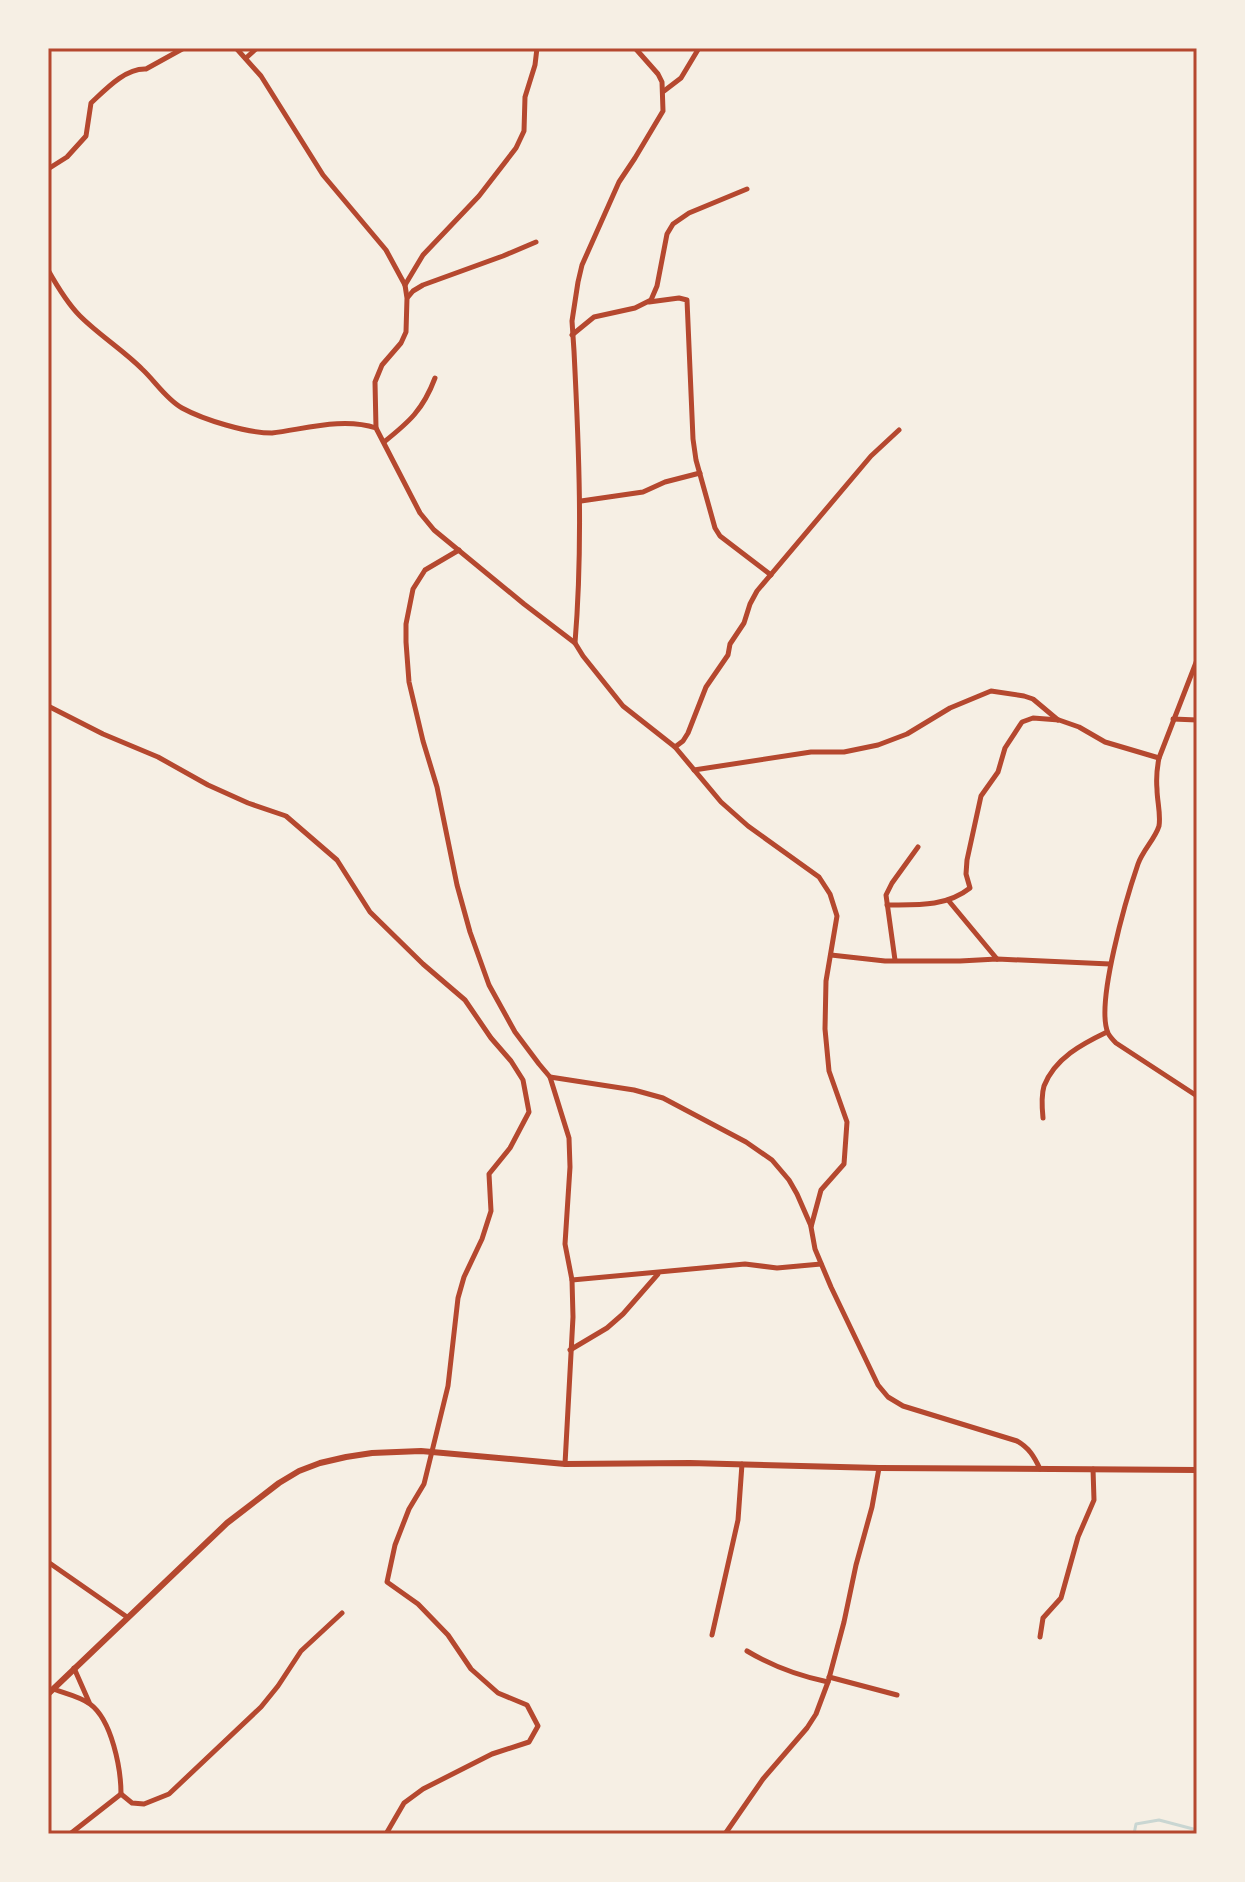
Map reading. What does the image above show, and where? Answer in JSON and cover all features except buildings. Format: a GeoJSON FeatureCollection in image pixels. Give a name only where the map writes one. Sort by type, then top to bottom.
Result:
{"type":"FeatureCollection","features":[{"type":"Feature","properties":{"kind":"street"},"geometry":{"type":"LineString","coordinates":[[48,169],[67,157],[86,136],[91,103],[103,92],[117,80],[146,69],[184,48]]}},
{"type":"Feature","properties":{"kind":"street"},"geometry":{"type":"LineString","coordinates":[[236,48],[261,76],[323,175],[386,250],[405,285],[406,327],[403,339],[382,365],[375,382],[376,428],[424,518],[434,530],[575,643],[623,706],[675,747],[721,802],[748,826],[819,877],[827,887],[837,916],[826,981],[825,1029],[829,1071],[847,1122],[844,1164],[821,1190],[811,1227]]}},
{"type":"Feature","properties":{"kind":"street"},"geometry":{"type":"LineString","coordinates":[[246,58],[257,48]]}},
{"type":"Feature","properties":{"kind":"street"},"geometry":{"type":"LineString","coordinates":[[405,285],[423,255],[479,196],[516,148],[524,131],[525,97],[537,48]]}},
{"type":"Feature","properties":{"kind":"street"},"geometry":{"type":"LineString","coordinates":[[575,643],[580,583],[581,501],[573,306],[582,265],[619,182],[663,111],[662,82],[635,48]]}},
{"type":"Feature","properties":{"kind":"street"},"geometry":{"type":"LineString","coordinates":[[663,91],[681,78],[699,48]]}},
{"type":"Feature","properties":{"kind":"street"},"geometry":{"type":"LineString","coordinates":[[649,302],[656,293],[667,234],[673,224],[689,213],[747,189]]}},
{"type":"Feature","properties":{"kind":"street"},"geometry":{"type":"LineString","coordinates":[[407,298],[423,285],[536,242]]}},
{"type":"Feature","properties":{"kind":"street"},"geometry":{"type":"LineString","coordinates":[[48,270],[79,315],[183,408],[261,433],[334,424],[376,428]]}},
{"type":"Feature","properties":{"kind":"street"},"geometry":{"type":"LineString","coordinates":[[572,336],[594,317],[649,302],[685,298],[695,452],[718,532],[771,575]]}},
{"type":"Feature","properties":{"kind":"street"},"geometry":{"type":"LineString","coordinates":[[384,442],[414,417],[435,378]]}},
{"type":"Feature","properties":{"kind":"street"},"geometry":{"type":"LineString","coordinates":[[675,747],[688,733],[706,687],[728,655],[730,644],[744,623],[757,591],[865,463],[899,430]]}},
{"type":"Feature","properties":{"kind":"street"},"geometry":{"type":"LineString","coordinates":[[581,501],[643,492],[665,482],[700,473]]}},
{"type":"Feature","properties":{"kind":"street"},"geometry":{"type":"LineString","coordinates":[[459,550],[425,570],[413,589],[407,613],[406,642],[411,692],[437,787],[457,885],[484,972],[515,1032],[550,1077],[569,1138],[565,1244],[572,1280],[573,1317],[565,1464]]}},
{"type":"Feature","properties":{"kind":"street"},"geometry":{"type":"LineString","coordinates":[[1197,660],[1159,758],[1158,829],[1138,863],[1110,964],[1106,1018],[1107,1032],[1111,1038],[1197,1096]]}},
{"type":"Feature","properties":{"kind":"street"},"geometry":{"type":"LineString","coordinates":[[694,770],[878,745],[907,734],[950,708],[991,691],[1033,699],[1059,720]]}},
{"type":"Feature","properties":{"kind":"street"},"geometry":{"type":"LineString","coordinates":[[48,706],[158,757],[208,785],[286,816],[337,860],[370,912],[465,1000],[523,1080],[529,1112],[510,1148],[489,1174],[491,1211],[458,1298],[442,1414],[424,1484],[409,1509],[395,1545],[387,1582],[418,1604],[448,1635],[471,1669],[498,1693],[527,1705],[538,1726],[529,1742],[492,1754],[423,1789],[404,1803],[386,1834]]}},
{"type":"Feature","properties":{"kind":"street"},"geometry":{"type":"LineString","coordinates":[[887,905],[939,904],[958,898],[970,888],[966,874],[967,860],[981,796],[998,772],[1005,748],[1022,722],[1040,718],[1059,720],[1105,742],[1159,758]]}},
{"type":"Feature","properties":{"kind":"street"},"geometry":{"type":"LineString","coordinates":[[1173,719],[1197,720]]}},
{"type":"Feature","properties":{"kind":"street"},"geometry":{"type":"LineString","coordinates":[[895,960],[886,895],[918,847]]}},
{"type":"Feature","properties":{"kind":"street"},"geometry":{"type":"LineString","coordinates":[[948,899],[997,959]]}},
{"type":"Feature","properties":{"kind":"street"},"geometry":{"type":"LineString","coordinates":[[831,955],[895,960],[997,959],[1110,964]]}},
{"type":"Feature","properties":{"kind":"street"},"geometry":{"type":"LineString","coordinates":[[1043,1118],[1043,1091],[1055,1068],[1072,1050],[1107,1032]]}},
{"type":"Feature","properties":{"kind":"street"},"geometry":{"type":"LineString","coordinates":[[550,1077],[634,1090],[663,1098],[746,1142],[772,1160],[797,1194],[811,1227],[821,1264],[878,1385],[888,1397],[903,1406],[1017,1441],[1034,1455],[1040,1469]]}},
{"type":"Feature","properties":{"kind":"street"},"geometry":{"type":"LineString","coordinates":[[572,1280],[745,1264],[777,1268],[821,1264]]}},
{"type":"Feature","properties":{"kind":"street"},"geometry":{"type":"LineString","coordinates":[[570,1350],[607,1328],[623,1314],[658,1273]]}},
{"type":"Feature","properties":{"kind":"street"},"geometry":{"type":"LineString","coordinates":[[90,1703],[51,1691],[227,1523],[289,1477],[320,1463],[346,1457],[421,1451],[565,1464],[1197,1470]]}},
{"type":"Feature","properties":{"kind":"street"},"geometry":{"type":"LineString","coordinates":[[712,1635],[738,1520],[742,1464]]}},
{"type":"Feature","properties":{"kind":"street"},"geometry":{"type":"LineString","coordinates":[[725,1834],[763,1779],[816,1714],[828,1679],[879,1468]]}},
{"type":"Feature","properties":{"kind":"street"},"geometry":{"type":"LineString","coordinates":[[1040,1637],[1043,1618],[1061,1598],[1078,1537],[1094,1500],[1093,1469]]}},
{"type":"Feature","properties":{"kind":"street"},"geometry":{"type":"LineString","coordinates":[[48,1562],[127,1617]]}},
{"type":"Feature","properties":{"kind":"street"},"geometry":{"type":"LineString","coordinates":[[74,1668],[107,1730],[116,1754],[121,1794],[132,1803],[144,1804],[169,1794],[261,1707],[301,1651],[342,1613]]}},
{"type":"Feature","properties":{"kind":"street"},"geometry":{"type":"LineString","coordinates":[[747,1651],[765,1662],[809,1678],[828,1679],[897,1695]]}},
{"type":"Feature","properties":{"kind":"street"},"geometry":{"type":"LineString","coordinates":[[70,1834],[121,1794]]}},
{"type":"Feature","properties":{"kind":"waterway"},"geometry":{"type":"LineString","coordinates":[[1134,1834],[1136,1824],[1159,1820],[1197,1830]]}}]}
